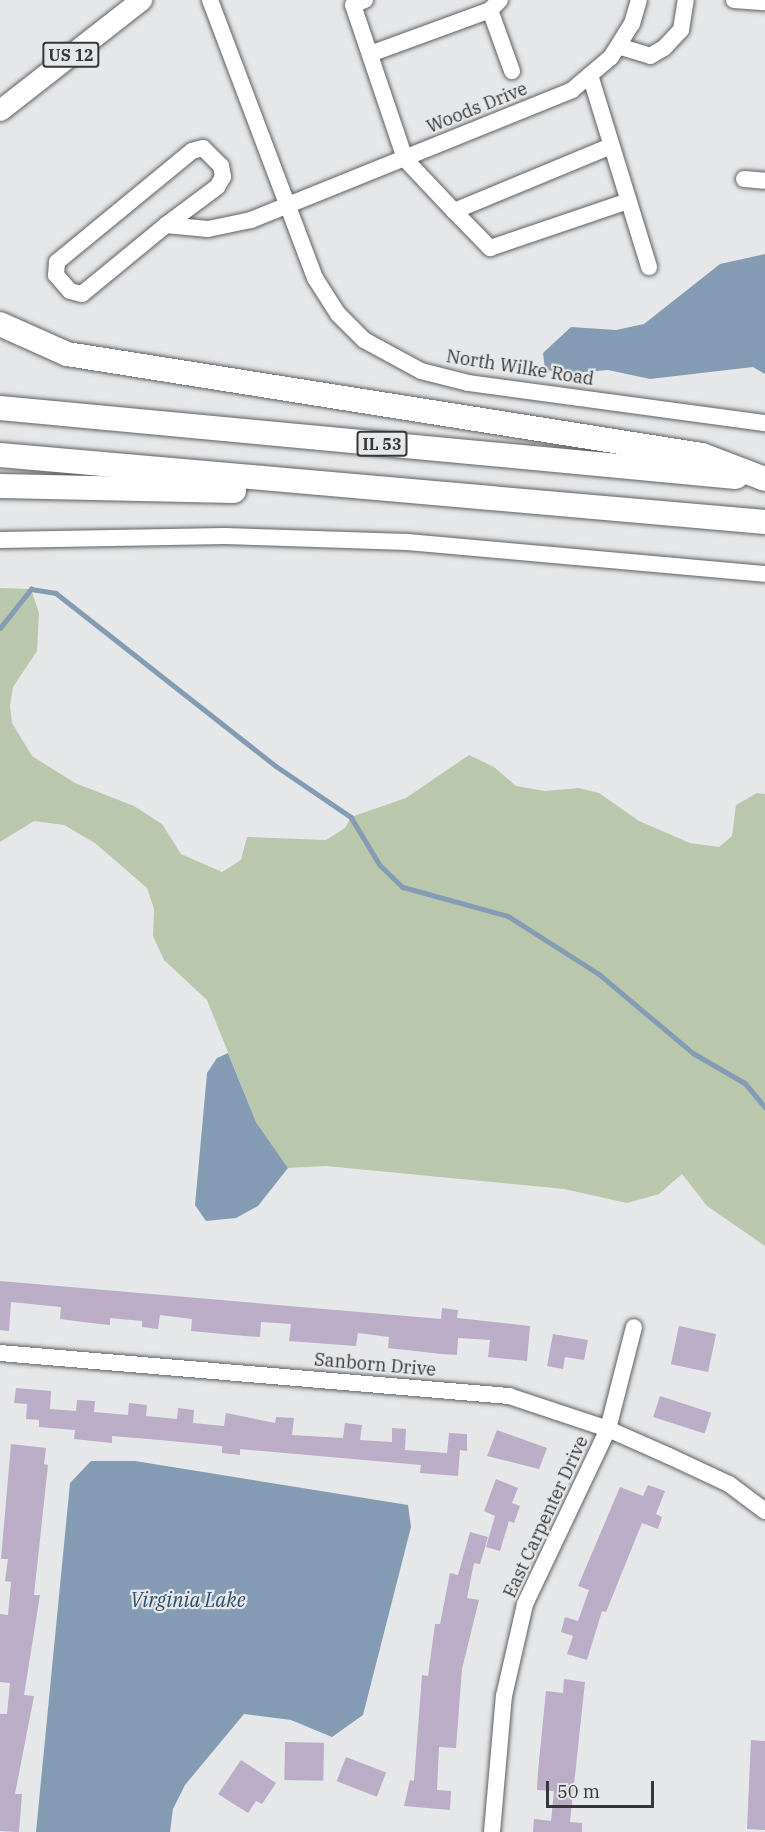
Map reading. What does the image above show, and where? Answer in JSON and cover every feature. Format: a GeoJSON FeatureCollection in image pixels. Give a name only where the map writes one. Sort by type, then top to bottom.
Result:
{"type":"FeatureCollection","features":[{"type":"Feature","properties":{"kind":"highway"},"geometry":{"type":"LineString","coordinates":[[0,324],[67,354],[702,456],[765,479]]}},
{"type":"Feature","properties":{"kind":"highway","name":"IL 53"},"geometry":{"type":"LineString","coordinates":[[0,408],[765,479]]}},
{"type":"Feature","properties":{"kind":"highway"},"geometry":{"type":"LineString","coordinates":[[0,455],[765,522]]}},
{"type":"Feature","properties":{"kind":"highway"},"geometry":{"type":"LineString","coordinates":[[0,486],[504,500]]}},
{"type":"Feature","properties":{"kind":"main road","name":"US 12"},"geometry":{"type":"LineString","coordinates":[[0,110],[141,0]]}},
{"type":"Feature","properties":{"kind":"street","name":"North Wilke Road"},"geometry":{"type":"LineString","coordinates":[[210,0],[315,278],[338,314],[364,340],[421,371],[468,383],[765,423]]}},
{"type":"Feature","properties":{"kind":"street"},"geometry":{"type":"LineString","coordinates":[[365,0],[353,5],[405,159],[490,248],[628,201]]}},
{"type":"Feature","properties":{"kind":"street","name":"Woods Drive"},"geometry":{"type":"LineString","coordinates":[[166,225],[207,229],[232,225],[289,206],[572,90],[618,46],[639,0]]}},
{"type":"Feature","properties":{"kind":"street"},"geometry":{"type":"LineString","coordinates":[[618,46],[650,56],[664,48],[681,30],[686,0]]}},
{"type":"Feature","properties":{"kind":"street"},"geometry":{"type":"LineString","coordinates":[[735,0],[765,2]]}},
{"type":"Feature","properties":{"kind":"street"},"geometry":{"type":"LineString","coordinates":[[370,54],[495,5],[512,71]]}},
{"type":"Feature","properties":{"kind":"street"},"geometry":{"type":"LineString","coordinates":[[590,75],[649,267]]}},
{"type":"Feature","properties":{"kind":"street"},"geometry":{"type":"LineString","coordinates":[[454,211],[611,146]]}},
{"type":"Feature","properties":{"kind":"street"},"geometry":{"type":"LineString","coordinates":[[203,148],[221,166],[223,177],[217,187],[166,225],[82,294],[70,291],[56,275],[57,262],[192,151],[203,148]]}},
{"type":"Feature","properties":{"kind":"street"},"geometry":{"type":"LineString","coordinates":[[744,179],[765,181]]}},
{"type":"Feature","properties":{"kind":"street"},"geometry":{"type":"LineString","coordinates":[[0,540],[225,536],[407,542],[765,574]]}},
{"type":"Feature","properties":{"kind":"street","name":"East Carpenter Drive"},"geometry":{"type":"LineString","coordinates":[[492,1832],[504,1696],[525,1604],[608,1429],[634,1328]]}},
{"type":"Feature","properties":{"kind":"street","name":"Sanborn Drive"},"geometry":{"type":"LineString","coordinates":[[0,1353],[508,1396],[608,1429],[729,1484],[765,1511]]}},
{"type":"Feature","properties":{"kind":"green space"},"geometry":{"type":"Polygon","coordinates":[[[0,588],[31,589],[39,613],[37,651],[13,687],[10,706],[12,723],[32,756],[75,783],[134,806],[162,824],[181,854],[222,872],[241,860],[247,837],[326,840],[345,828],[351,817],[406,798],[469,755],[494,767],[516,786],[545,791],[579,788],[599,793],[639,821],[690,843],[719,847],[732,836],[736,805],[757,793],[765,794],[765,1246],[707,1206],[682,1174],[659,1194],[627,1203],[564,1189],[326,1166],[288,1168],[256,1122],[207,1000],[164,960],[153,936],[154,909],[147,888],[95,843],[64,825],[34,821],[0,842],[0,588]]]}},
{"type":"Feature","properties":{"kind":"water"},"geometry":{"type":"Polygon","coordinates":[[[765,254],[765,374],[753,367],[650,379],[608,370],[561,374],[545,369],[543,353],[571,327],[616,330],[644,324],[720,264],[765,254]]]}},
{"type":"Feature","properties":{"kind":"water"},"geometry":{"type":"Polygon","coordinates":[[[228,1053],[256,1122],[288,1168],[258,1206],[236,1218],[206,1221],[195,1205],[207,1073],[217,1058],[228,1053]]]}},
{"type":"Feature","properties":{"kind":"water","name":"Virginia Lake"},"geometry":{"type":"Polygon","coordinates":[[[91,1461],[135,1461],[408,1505],[411,1527],[363,1715],[332,1737],[291,1720],[244,1714],[185,1785],[173,1809],[170,1832],[36,1832],[70,1483],[91,1461]]]}},
{"type":"Feature","properties":{"kind":"building"},"geometry":{"type":"Polygon","coordinates":[[[0,1281],[441,1319],[442,1308],[458,1310],[457,1318],[530,1326],[527,1361],[488,1357],[490,1340],[458,1338],[457,1355],[442,1354],[388,1348],[389,1337],[358,1333],[356,1346],[289,1341],[291,1324],[261,1322],[260,1337],[245,1336],[191,1331],[192,1319],[160,1315],[158,1329],[142,1327],[142,1321],[110,1318],[110,1325],[60,1319],[61,1307],[11,1302],[9,1331],[0,1330],[0,1281]]]}},
{"type":"Feature","properties":{"kind":"building"},"geometry":{"type":"Polygon","coordinates":[[[679,1326],[716,1334],[708,1372],[671,1364],[679,1326]]]}},
{"type":"Feature","properties":{"kind":"building"},"geometry":{"type":"Polygon","coordinates":[[[553,1334],[588,1340],[584,1360],[565,1357],[563,1369],[547,1366],[553,1334]]]}},
{"type":"Feature","properties":{"kind":"building"},"geometry":{"type":"Polygon","coordinates":[[[16,1388],[51,1391],[50,1409],[76,1411],[77,1400],[95,1401],[94,1412],[128,1415],[129,1403],[147,1405],[146,1416],[177,1419],[178,1408],[194,1410],[193,1423],[224,1426],[226,1413],[275,1423],[276,1417],[294,1418],[292,1435],[343,1438],[345,1423],[362,1425],[360,1440],[392,1442],[392,1428],[406,1429],[405,1450],[447,1453],[449,1433],[467,1434],[467,1451],[460,1450],[458,1476],[420,1473],[421,1465],[240,1449],[240,1455],[222,1453],[222,1446],[112,1436],[112,1443],[74,1439],[75,1430],[39,1427],[39,1420],[26,1419],[27,1404],[14,1403],[16,1388]]]}},
{"type":"Feature","properties":{"kind":"building"},"geometry":{"type":"Polygon","coordinates":[[[660,1396],[711,1413],[705,1434],[653,1417],[660,1396]]]}},
{"type":"Feature","properties":{"kind":"building"},"geometry":{"type":"Polygon","coordinates":[[[497,1430],[547,1448],[539,1469],[487,1456],[497,1430]]]}},
{"type":"Feature","properties":{"kind":"building"},"geometry":{"type":"Polygon","coordinates":[[[11,1444],[46,1448],[44,1464],[48,1465],[34,1595],[40,1595],[24,1695],[34,1696],[15,1794],[22,1794],[19,1832],[0,1831],[0,1714],[7,1714],[10,1683],[0,1682],[0,1614],[8,1615],[11,1582],[5,1581],[8,1559],[1,1559],[11,1444]]]}},
{"type":"Feature","properties":{"kind":"building"},"geometry":{"type":"Polygon","coordinates":[[[496,1479],[518,1488],[512,1503],[520,1506],[514,1523],[509,1521],[500,1551],[486,1547],[495,1516],[484,1511],[496,1479]]]}},
{"type":"Feature","properties":{"kind":"building"},"geometry":{"type":"Polygon","coordinates":[[[648,1485],[665,1491],[656,1514],[662,1517],[658,1529],[642,1523],[606,1612],[602,1611],[587,1660],[567,1654],[573,1636],[561,1632],[565,1617],[578,1621],[589,1590],[578,1586],[620,1487],[643,1496],[648,1485]]]}},
{"type":"Feature","properties":{"kind":"building"},"geometry":{"type":"Polygon","coordinates":[[[470,1532],[488,1537],[480,1564],[474,1563],[467,1598],[479,1600],[462,1669],[456,1748],[439,1747],[437,1790],[451,1791],[450,1810],[404,1806],[410,1780],[414,1781],[422,1675],[428,1676],[435,1624],[440,1624],[450,1573],[458,1575],[470,1532]]]}},
{"type":"Feature","properties":{"kind":"building"},"geometry":{"type":"Polygon","coordinates":[[[564,1679],[585,1682],[570,1822],[582,1823],[582,1832],[533,1832],[534,1819],[551,1821],[554,1791],[537,1790],[538,1771],[546,1691],[563,1693],[564,1679]]]}},
{"type":"Feature","properties":{"kind":"building"},"geometry":{"type":"Polygon","coordinates":[[[751,1740],[765,1741],[765,1830],[747,1829],[751,1740]]]}},
{"type":"Feature","properties":{"kind":"building"},"geometry":{"type":"Polygon","coordinates":[[[285,1742],[324,1743],[323,1781],[284,1780],[285,1742]]]}},
{"type":"Feature","properties":{"kind":"building"},"geometry":{"type":"Polygon","coordinates":[[[346,1757],[386,1772],[377,1797],[337,1781],[346,1757]]]}},
{"type":"Feature","properties":{"kind":"building"},"geometry":{"type":"Polygon","coordinates":[[[241,1760],[276,1783],[262,1804],[256,1801],[248,1813],[218,1794],[241,1760]]]}},
{"type":"Feature","properties":{"kind":"waterway"},"geometry":{"type":"LineString","coordinates":[[0,628],[31,589],[56,593],[276,766],[351,817],[380,865],[403,887],[508,916],[599,974],[693,1053],[745,1083],[765,1107]]}}]}
